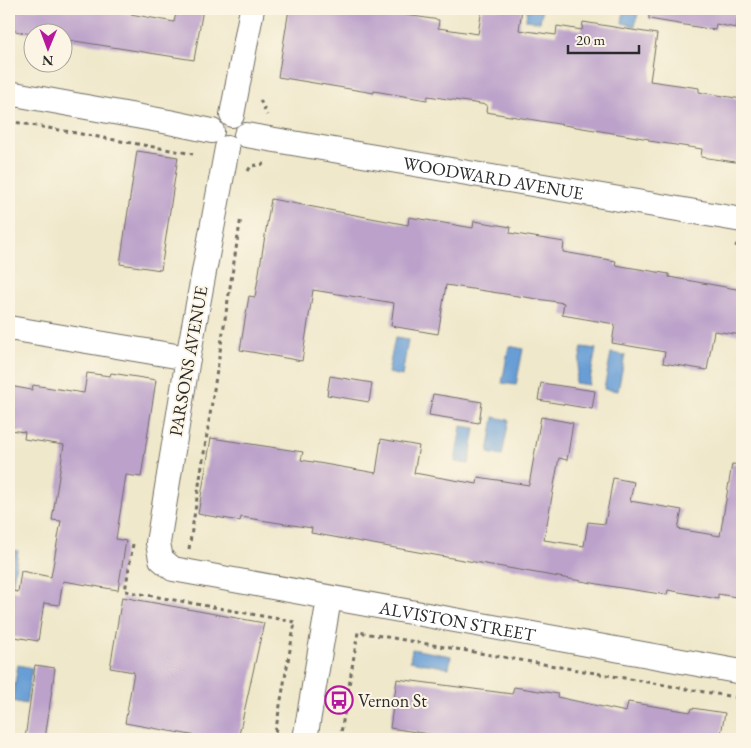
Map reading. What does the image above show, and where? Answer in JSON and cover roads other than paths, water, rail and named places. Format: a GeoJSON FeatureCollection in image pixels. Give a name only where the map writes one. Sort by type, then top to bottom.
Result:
{"type":"FeatureCollection","features":[{"type":"Feature","properties":{"kind":"street"},"geometry":{"type":"LineString","coordinates":[[232,115],[252,9]]}},
{"type":"Feature","properties":{"kind":"street"},"geometry":{"type":"LineString","coordinates":[[9,93],[169,122],[219,140],[241,144],[246,135],[245,124],[238,116],[226,115],[216,120],[219,140]]}},
{"type":"Feature","properties":{"kind":"street","name":"WOODWARD AVENUE"},"geometry":{"type":"LineString","coordinates":[[246,135],[742,220]]}},
{"type":"Feature","properties":{"kind":"street","name":"PARSONS AVENUE"},"geometry":{"type":"LineString","coordinates":[[180,561],[161,559],[158,543],[188,358],[219,140]]}},
{"type":"Feature","properties":{"kind":"street"},"geometry":{"type":"LineString","coordinates":[[9,328],[188,358]]}},
{"type":"Feature","properties":{"kind":"street","name":"ALVISTON STREET"},"geometry":{"type":"LineString","coordinates":[[180,561],[329,598],[742,672]]}},
{"type":"Feature","properties":{"kind":"street"},"geometry":{"type":"LineString","coordinates":[[305,739],[329,598]]}},
{"type":"Feature","properties":{"kind":"water"},"geometry":{"type":"Polygon","coordinates":[[[527,9],[542,9],[540,22],[526,20],[527,9]]]}},
{"type":"Feature","properties":{"kind":"water"},"geometry":{"type":"Polygon","coordinates":[[[624,9],[639,9],[635,26],[622,23],[624,9]]]}},
{"type":"Feature","properties":{"kind":"water"},"geometry":{"type":"Polygon","coordinates":[[[395,338],[408,340],[402,376],[388,373],[395,338]]]}},
{"type":"Feature","properties":{"kind":"water"},"geometry":{"type":"Polygon","coordinates":[[[509,346],[523,349],[516,385],[502,383],[509,346]]]}},
{"type":"Feature","properties":{"kind":"water"},"geometry":{"type":"Polygon","coordinates":[[[582,347],[596,349],[589,385],[575,383],[582,347]]]}},
{"type":"Feature","properties":{"kind":"water"},"geometry":{"type":"Polygon","coordinates":[[[611,353],[625,355],[618,391],[604,389],[611,353]]]}},
{"type":"Feature","properties":{"kind":"water"},"geometry":{"type":"Polygon","coordinates":[[[494,417],[509,420],[502,456],[488,453],[494,417]]]}},
{"type":"Feature","properties":{"kind":"water"},"geometry":{"type":"Polygon","coordinates":[[[461,426],[475,428],[469,464],[455,462],[461,426]]]}},
{"type":"Feature","properties":{"kind":"water"},"geometry":{"type":"Polygon","coordinates":[[[9,549],[18,551],[12,587],[9,586],[9,549]]]}},
{"type":"Feature","properties":{"kind":"water"},"geometry":{"type":"Polygon","coordinates":[[[412,649],[451,656],[449,668],[410,661],[412,649]]]}},
{"type":"Feature","properties":{"kind":"water"},"geometry":{"type":"Polygon","coordinates":[[[18,665],[32,668],[26,704],[12,701],[18,665]]]}},
{"type":"Feature","properties":{"kind":"place","name":"Vernon St"},"geometry":{"type":"Point","coordinates":[339,700]}}]}
